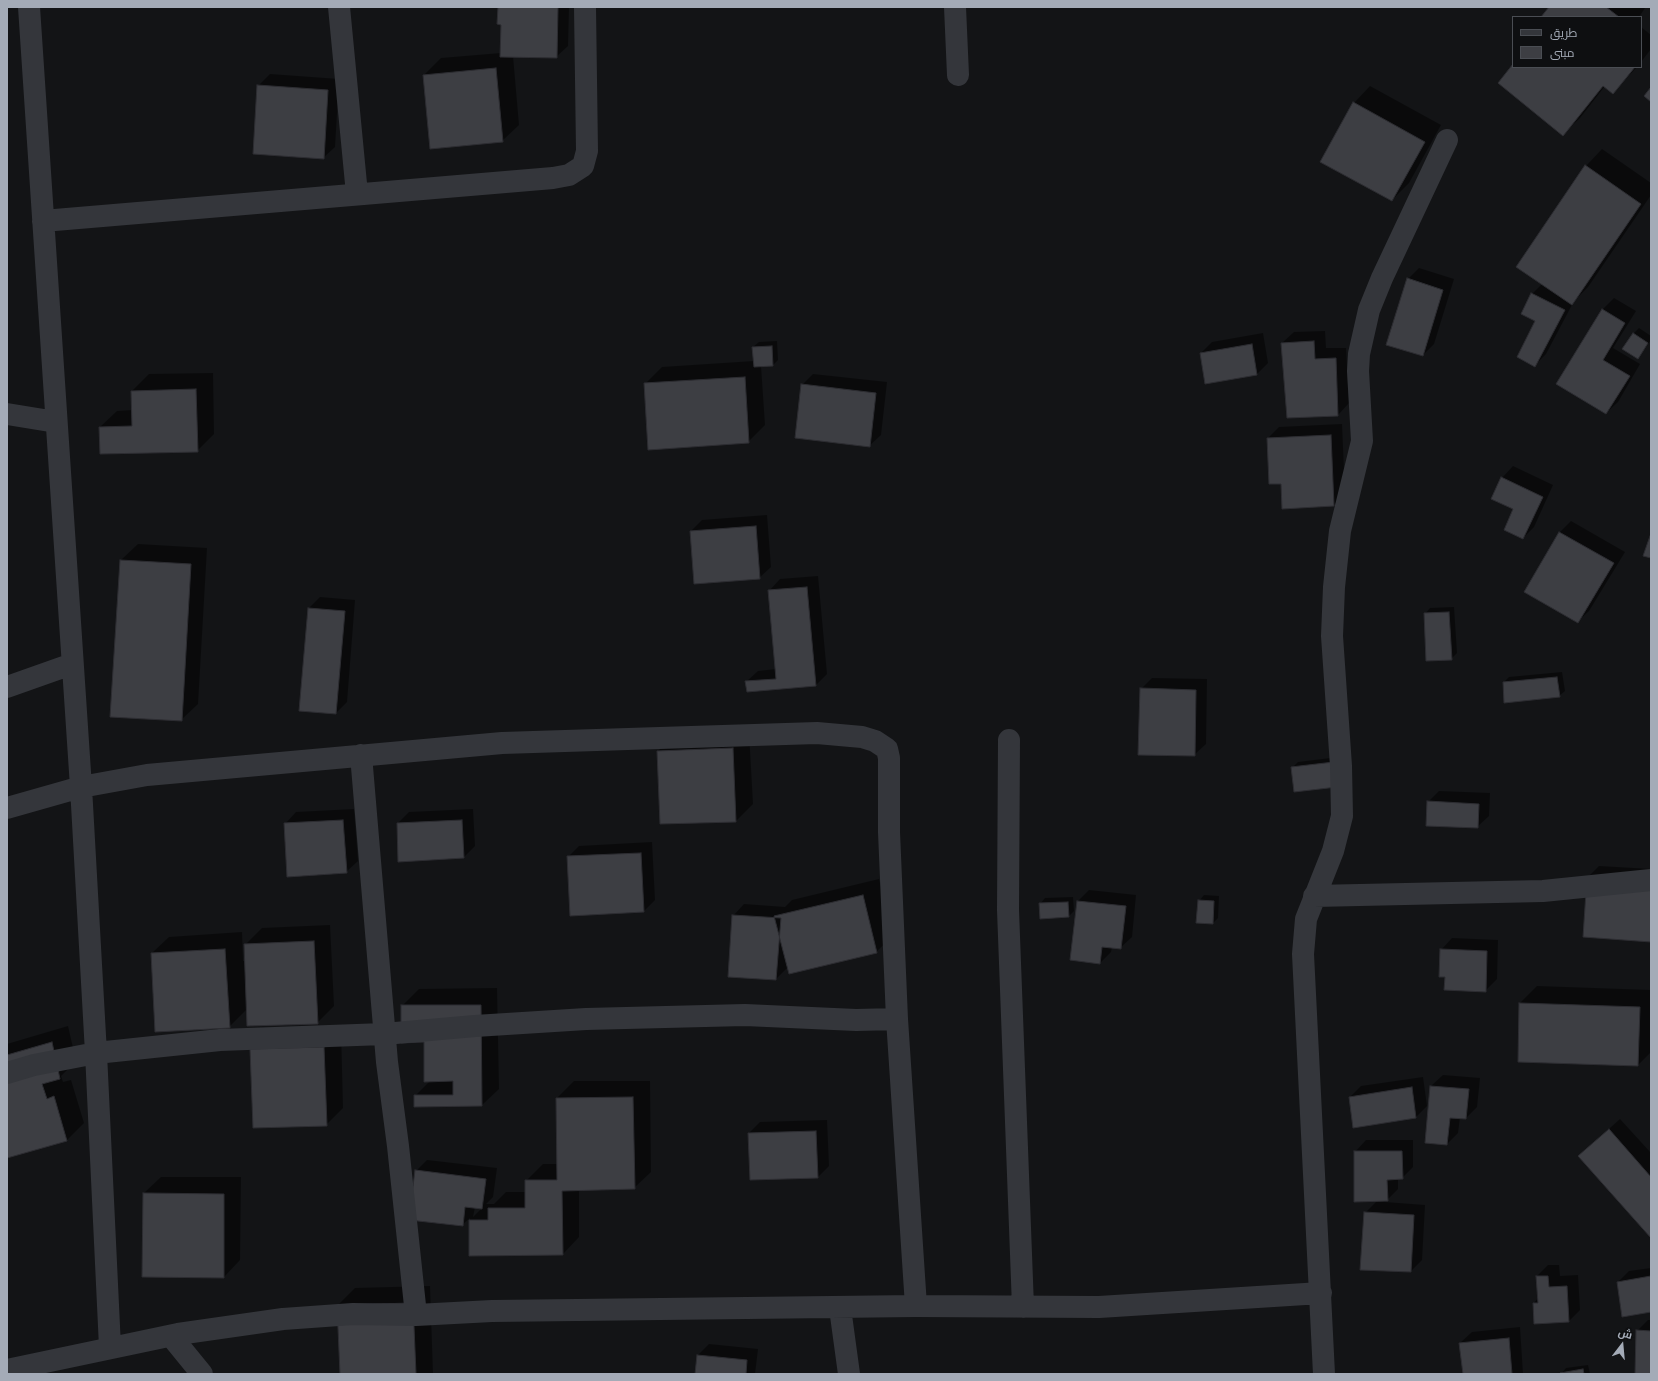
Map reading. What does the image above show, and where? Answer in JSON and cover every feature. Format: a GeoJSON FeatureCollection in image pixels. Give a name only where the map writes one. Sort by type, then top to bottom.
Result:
{"type":"FeatureCollection","features":[{"type":"Feature","properties":{"kind":"street"},"geometry":{"type":"LineString","coordinates":[[29,7],[81,787],[96,1053],[110,1347]]}},
{"type":"Feature","properties":{"kind":"street"},"geometry":{"type":"LineString","coordinates":[[339,7],[357,194]]}},
{"type":"Feature","properties":{"kind":"street"},"geometry":{"type":"LineString","coordinates":[[43,221],[553,178],[577,172],[583,166],[587,151],[585,7]]}},
{"type":"Feature","properties":{"kind":"street"},"geometry":{"type":"LineString","coordinates":[[955,7],[958,75]]}},
{"type":"Feature","properties":{"kind":"street"},"geometry":{"type":"LineString","coordinates":[[1324,1374],[1303,954],[1306,919],[1339,834],[1342,816],[1341,766],[1332,636],[1334,587],[1340,530],[1362,441],[1358,354],[1369,310],[1382,278],[1447,140]]}},
{"type":"Feature","properties":{"kind":"street"},"geometry":{"type":"LineString","coordinates":[[7,414],[56,422]]}},
{"type":"Feature","properties":{"kind":"street"},"geometry":{"type":"LineString","coordinates":[[7,687],[72,664]]}},
{"type":"Feature","properties":{"kind":"street"},"geometry":{"type":"LineString","coordinates":[[7,808],[81,787],[147,775],[502,743],[817,733],[862,736],[875,741],[887,749],[889,758],[889,832],[897,1019],[916,1306]]}},
{"type":"Feature","properties":{"kind":"street"},"geometry":{"type":"LineString","coordinates":[[1009,740],[1008,910],[1023,1307]]}},
{"type":"Feature","properties":{"kind":"street"},"geometry":{"type":"LineString","coordinates":[[361,755],[384,1034],[398,1146],[416,1315]]}},
{"type":"Feature","properties":{"kind":"street"},"geometry":{"type":"LineString","coordinates":[[1314,896],[1543,891],[1651,880]]}},
{"type":"Feature","properties":{"kind":"street"},"geometry":{"type":"LineString","coordinates":[[7,1073],[34,1065],[96,1053],[220,1040],[384,1034],[475,1026],[586,1019],[745,1015],[856,1020],[897,1019]]}},
{"type":"Feature","properties":{"kind":"street"},"geometry":{"type":"LineString","coordinates":[[7,1370],[110,1347],[171,1336],[283,1319],[353,1314],[416,1315],[492,1311],[916,1306],[1099,1307],[1321,1293]]}},
{"type":"Feature","properties":{"kind":"street"},"geometry":{"type":"LineString","coordinates":[[840,1308],[849,1374]]}},
{"type":"Feature","properties":{"kind":"street"},"geometry":{"type":"LineString","coordinates":[[171,1336],[202,1374]]}},
{"type":"Feature","properties":{"kind":"building"},"geometry":{"type":"Polygon","coordinates":[[[498,7],[558,7],[557,58],[500,57],[501,25],[497,24],[498,7]]]}},
{"type":"Feature","properties":{"kind":"building"},"geometry":{"type":"Polygon","coordinates":[[[1549,7],[1606,7],[1618,16],[1542,16],[1549,7]]]}},
{"type":"Feature","properties":{"kind":"building"},"geometry":{"type":"Polygon","coordinates":[[[1512,65],[1512,68],[1634,68],[1613,94],[1603,86],[1563,136],[1498,83],[1512,65]]]}},
{"type":"Feature","properties":{"kind":"building"},"geometry":{"type":"Polygon","coordinates":[[[496,68],[503,142],[430,149],[423,75],[496,68]]]}},
{"type":"Feature","properties":{"kind":"building"},"geometry":{"type":"Polygon","coordinates":[[[257,85],[328,90],[324,159],[253,154],[257,85]]]}},
{"type":"Feature","properties":{"kind":"building"},"geometry":{"type":"Polygon","coordinates":[[[1651,87],[1651,102],[1644,96],[1651,87]]]}},
{"type":"Feature","properties":{"kind":"building"},"geometry":{"type":"Polygon","coordinates":[[[1353,102],[1425,142],[1392,201],[1320,162],[1353,102]]]}},
{"type":"Feature","properties":{"kind":"building"},"geometry":{"type":"Polygon","coordinates":[[[1585,165],[1641,204],[1572,305],[1516,267],[1585,165]]]}},
{"type":"Feature","properties":{"kind":"building"},"geometry":{"type":"Polygon","coordinates":[[[1407,278],[1443,290],[1423,356],[1386,345],[1407,278]]]}},
{"type":"Feature","properties":{"kind":"building"},"geometry":{"type":"Polygon","coordinates":[[[1531,293],[1565,310],[1535,367],[1517,357],[1535,321],[1521,314],[1531,293]]]}},
{"type":"Feature","properties":{"kind":"building"},"geometry":{"type":"Polygon","coordinates":[[[1602,309],[1625,323],[1603,360],[1630,376],[1606,414],[1556,384],[1602,309]]]}},
{"type":"Feature","properties":{"kind":"building"},"geometry":{"type":"Polygon","coordinates":[[[1633,333],[1648,343],[1638,359],[1622,349],[1633,333]]]}},
{"type":"Feature","properties":{"kind":"building"},"geometry":{"type":"Polygon","coordinates":[[[1314,341],[1315,359],[1336,358],[1338,416],[1287,418],[1281,343],[1314,341]]]}},
{"type":"Feature","properties":{"kind":"building"},"geometry":{"type":"Polygon","coordinates":[[[1252,344],[1257,375],[1205,384],[1200,353],[1252,344]]]}},
{"type":"Feature","properties":{"kind":"building"},"geometry":{"type":"Polygon","coordinates":[[[772,346],[773,366],[754,367],[752,347],[772,346]]]}},
{"type":"Feature","properties":{"kind":"building"},"geometry":{"type":"Polygon","coordinates":[[[745,377],[749,443],[648,450],[644,383],[745,377]]]}},
{"type":"Feature","properties":{"kind":"building"},"geometry":{"type":"Polygon","coordinates":[[[801,384],[876,393],[870,447],[795,438],[801,384]]]}},
{"type":"Feature","properties":{"kind":"building"},"geometry":{"type":"Polygon","coordinates":[[[196,389],[198,452],[100,454],[99,427],[132,426],[131,391],[196,389]]]}},
{"type":"Feature","properties":{"kind":"building"},"geometry":{"type":"Polygon","coordinates":[[[1331,435],[1334,506],[1282,509],[1281,484],[1269,484],[1267,438],[1331,435]]]}},
{"type":"Feature","properties":{"kind":"building"},"geometry":{"type":"Polygon","coordinates":[[[1501,477],[1543,497],[1523,539],[1504,530],[1513,509],[1491,499],[1501,477]]]}},
{"type":"Feature","properties":{"kind":"building"},"geometry":{"type":"Polygon","coordinates":[[[756,526],[760,579],[694,584],[690,531],[756,526]]]}},
{"type":"Feature","properties":{"kind":"building"},"geometry":{"type":"Polygon","coordinates":[[[1559,532],[1614,563],[1578,623],[1524,592],[1559,532]]]}},
{"type":"Feature","properties":{"kind":"building"},"geometry":{"type":"Polygon","coordinates":[[[1651,536],[1651,558],[1643,556],[1651,536]]]}},
{"type":"Feature","properties":{"kind":"building"},"geometry":{"type":"Polygon","coordinates":[[[120,560],[191,564],[182,721],[110,717],[120,560]]]}},
{"type":"Feature","properties":{"kind":"building"},"geometry":{"type":"Polygon","coordinates":[[[807,587],[816,686],[747,692],[745,681],[776,679],[768,590],[807,587]]]}},
{"type":"Feature","properties":{"kind":"building"},"geometry":{"type":"Polygon","coordinates":[[[308,608],[345,611],[336,714],[299,711],[308,608]]]}},
{"type":"Feature","properties":{"kind":"building"},"geometry":{"type":"Polygon","coordinates":[[[1449,612],[1452,660],[1426,661],[1424,613],[1449,612]]]}},
{"type":"Feature","properties":{"kind":"building"},"geometry":{"type":"Polygon","coordinates":[[[1557,677],[1560,697],[1504,703],[1503,682],[1557,677]]]}},
{"type":"Feature","properties":{"kind":"building"},"geometry":{"type":"Polygon","coordinates":[[[1140,688],[1196,690],[1195,756],[1138,755],[1140,688]]]}},
{"type":"Feature","properties":{"kind":"building"},"geometry":{"type":"Polygon","coordinates":[[[733,748],[736,822],[660,824],[657,751],[733,748]]]}},
{"type":"Feature","properties":{"kind":"building"},"geometry":{"type":"Polygon","coordinates":[[[1334,762],[1337,787],[1294,792],[1291,767],[1334,762]]]}},
{"type":"Feature","properties":{"kind":"building"},"geometry":{"type":"Polygon","coordinates":[[[1427,801],[1479,804],[1478,828],[1426,826],[1427,801]]]}},
{"type":"Feature","properties":{"kind":"building"},"geometry":{"type":"Polygon","coordinates":[[[343,820],[347,873],[287,877],[284,823],[343,820]]]}},
{"type":"Feature","properties":{"kind":"building"},"geometry":{"type":"Polygon","coordinates":[[[462,820],[464,858],[398,862],[397,823],[462,820]]]}},
{"type":"Feature","properties":{"kind":"building"},"geometry":{"type":"Polygon","coordinates":[[[641,853],[644,912],[570,916],[567,856],[641,853]]]}},
{"type":"Feature","properties":{"kind":"building"},"geometry":{"type":"Polygon","coordinates":[[[1587,877],[1651,881],[1651,942],[1583,937],[1587,877]]]}},
{"type":"Feature","properties":{"kind":"building"},"geometry":{"type":"Polygon","coordinates":[[[863,895],[877,953],[789,974],[774,916],[863,895]]]}},
{"type":"Feature","properties":{"kind":"building"},"geometry":{"type":"Polygon","coordinates":[[[1198,900],[1214,901],[1213,924],[1196,923],[1198,900]]]}},
{"type":"Feature","properties":{"kind":"building"},"geometry":{"type":"Polygon","coordinates":[[[1077,901],[1126,906],[1121,949],[1102,947],[1100,964],[1070,960],[1077,901]]]}},
{"type":"Feature","properties":{"kind":"building"},"geometry":{"type":"Polygon","coordinates":[[[1068,902],[1069,917],[1040,919],[1039,903],[1068,902]]]}},
{"type":"Feature","properties":{"kind":"building"},"geometry":{"type":"Polygon","coordinates":[[[732,915],[781,918],[776,980],[728,977],[732,915]]]}},
{"type":"Feature","properties":{"kind":"building"},"geometry":{"type":"Polygon","coordinates":[[[314,941],[318,1024],[247,1026],[244,944],[314,941]]]}},
{"type":"Feature","properties":{"kind":"building"},"geometry":{"type":"Polygon","coordinates":[[[225,949],[230,1028],[155,1032],[151,953],[225,949]]]}},
{"type":"Feature","properties":{"kind":"building"},"geometry":{"type":"Polygon","coordinates":[[[1440,949],[1487,951],[1486,992],[1444,990],[1445,977],[1439,977],[1440,949]]]}},
{"type":"Feature","properties":{"kind":"building"},"geometry":{"type":"Polygon","coordinates":[[[1519,1003],[1640,1007],[1638,1066],[1518,1062],[1519,1003]]]}},
{"type":"Feature","properties":{"kind":"building"},"geometry":{"type":"Polygon","coordinates":[[[401,1005],[481,1005],[482,1106],[414,1107],[414,1095],[453,1095],[453,1081],[424,1082],[424,1042],[401,1043],[401,1005]]]}},
{"type":"Feature","properties":{"kind":"building"},"geometry":{"type":"Polygon","coordinates":[[[52,1042],[60,1079],[42,1084],[47,1099],[54,1096],[67,1141],[7,1158],[7,1055],[52,1042]]]}},
{"type":"Feature","properties":{"kind":"building"},"geometry":{"type":"Polygon","coordinates":[[[324,1047],[327,1126],[253,1128],[250,1049],[324,1047]]]}},
{"type":"Feature","properties":{"kind":"building"},"geometry":{"type":"Polygon","coordinates":[[[1430,1086],[1469,1089],[1466,1119],[1450,1118],[1447,1145],[1425,1143],[1430,1086]]]}},
{"type":"Feature","properties":{"kind":"building"},"geometry":{"type":"Polygon","coordinates":[[[1412,1087],[1416,1118],[1353,1128],[1349,1097],[1412,1087]]]}},
{"type":"Feature","properties":{"kind":"building"},"geometry":{"type":"Polygon","coordinates":[[[633,1097],[635,1189],[562,1191],[563,1255],[469,1256],[469,1220],[488,1220],[488,1208],[525,1208],[525,1180],[557,1180],[556,1098],[633,1097]]]}},
{"type":"Feature","properties":{"kind":"building"},"geometry":{"type":"Polygon","coordinates":[[[1609,1129],[1651,1177],[1651,1238],[1578,1156],[1609,1129]]]}},
{"type":"Feature","properties":{"kind":"building"},"geometry":{"type":"Polygon","coordinates":[[[816,1131],[818,1178],[750,1180],[748,1133],[816,1131]]]}},
{"type":"Feature","properties":{"kind":"building"},"geometry":{"type":"Polygon","coordinates":[[[1354,1151],[1402,1151],[1403,1179],[1387,1180],[1388,1201],[1354,1202],[1354,1151]]]}},
{"type":"Feature","properties":{"kind":"building"},"geometry":{"type":"Polygon","coordinates":[[[415,1170],[486,1179],[482,1209],[465,1207],[463,1226],[409,1220],[415,1170]]]}},
{"type":"Feature","properties":{"kind":"building"},"geometry":{"type":"Polygon","coordinates":[[[143,1193],[224,1194],[224,1278],[142,1277],[143,1193]]]}},
{"type":"Feature","properties":{"kind":"building"},"geometry":{"type":"Polygon","coordinates":[[[1364,1212],[1414,1215],[1411,1272],[1360,1270],[1364,1212]]]}},
{"type":"Feature","properties":{"kind":"building"},"geometry":{"type":"Polygon","coordinates":[[[1536,1276],[1548,1276],[1549,1287],[1567,1286],[1569,1322],[1534,1324],[1533,1303],[1538,1303],[1536,1276]]]}},
{"type":"Feature","properties":{"kind":"building"},"geometry":{"type":"Polygon","coordinates":[[[1651,1276],[1651,1312],[1622,1317],[1617,1282],[1651,1276]]]}},
{"type":"Feature","properties":{"kind":"building"},"geometry":{"type":"Polygon","coordinates":[[[413,1303],[416,1374],[340,1374],[337,1305],[413,1303]]]}},
{"type":"Feature","properties":{"kind":"building"},"geometry":{"type":"Polygon","coordinates":[[[1636,1330],[1651,1331],[1651,1374],[1635,1374],[1636,1330]]]}},
{"type":"Feature","properties":{"kind":"building"},"geometry":{"type":"Polygon","coordinates":[[[1509,1338],[1512,1374],[1463,1374],[1459,1343],[1509,1338]]]}},
{"type":"Feature","properties":{"kind":"building"},"geometry":{"type":"Polygon","coordinates":[[[697,1355],[747,1360],[746,1374],[695,1374],[697,1355]]]}},
{"type":"Feature","properties":{"kind":"building"},"geometry":{"type":"Polygon","coordinates":[[[1583,1369],[1584,1374],[1560,1373],[1583,1369]]]}}]}
